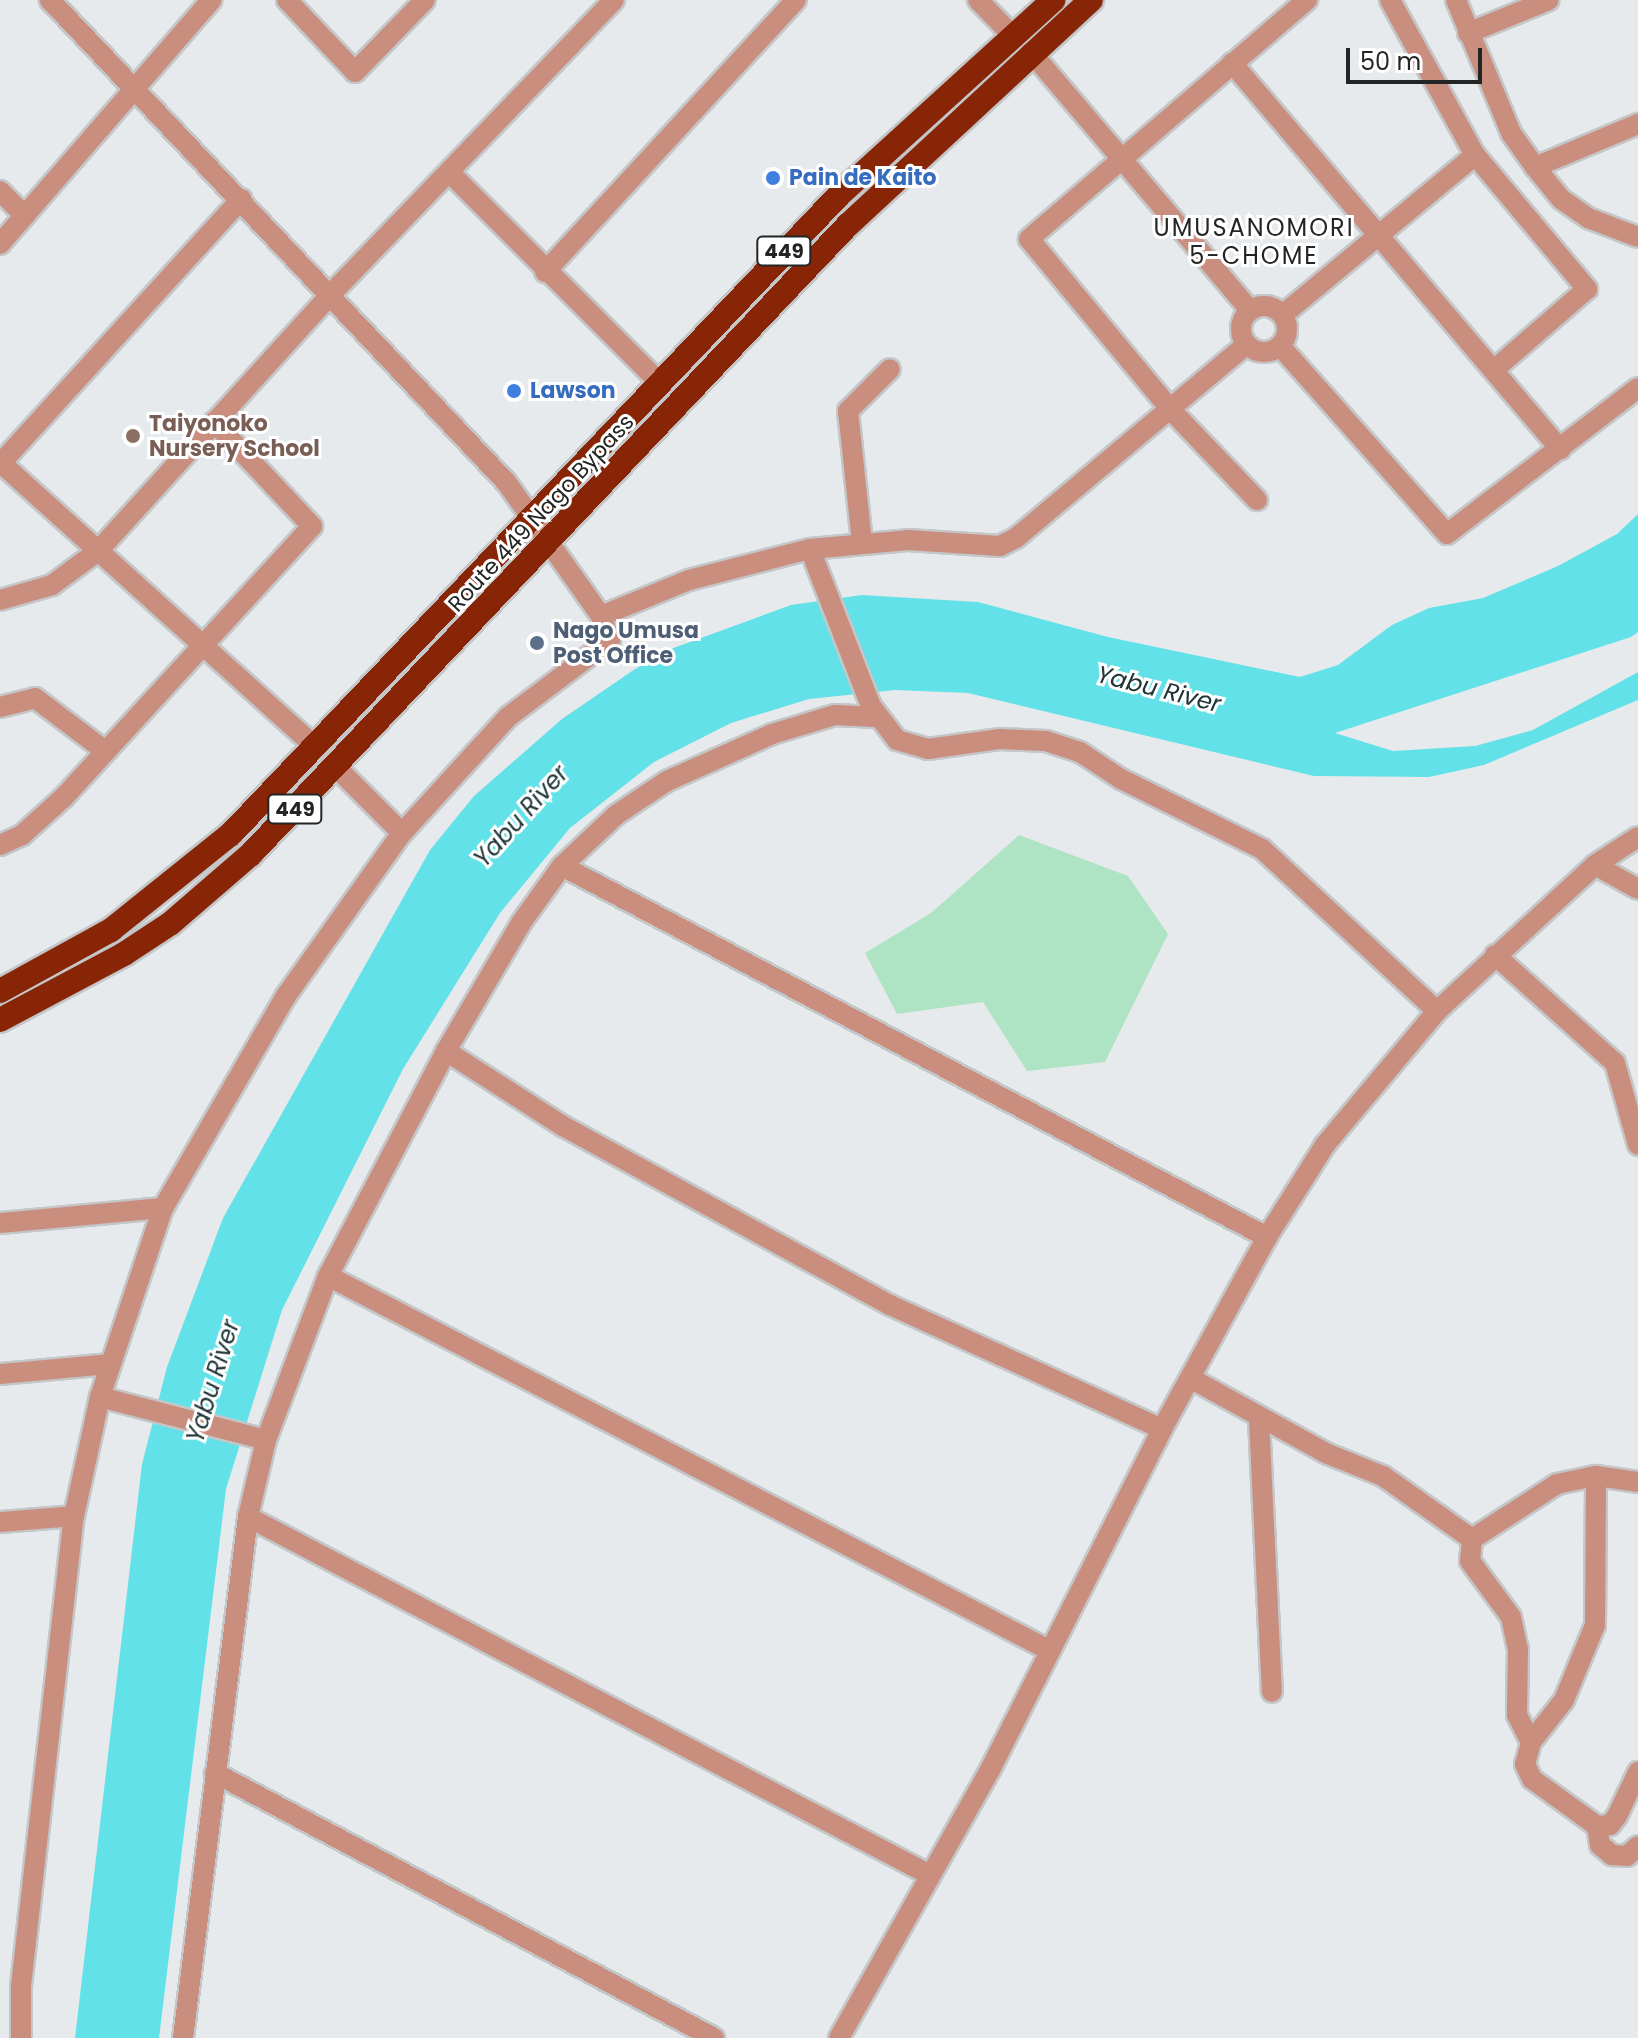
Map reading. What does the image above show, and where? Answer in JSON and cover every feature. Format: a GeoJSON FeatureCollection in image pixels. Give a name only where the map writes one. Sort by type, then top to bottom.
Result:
{"type":"FeatureCollection","features":[{"type":"Feature","properties":{"kind":"highway","name":"Route 449 Nago Bypass"},"geometry":{"type":"LineString","coordinates":[[0,991],[69,957],[154,899],[231,834],[658,381],[839,195],[1053,0]]}},
{"type":"Feature","properties":{"kind":"highway","name":"Route 449 Nago Bypass"},"geometry":{"type":"LineString","coordinates":[[0,1020],[83,980],[171,923],[251,854],[848,225],[1031,52],[1091,0]]}},
{"type":"Feature","properties":{"kind":"street"},"geometry":{"type":"LineString","coordinates":[[21,2038],[21,1986],[74,1516],[100,1397],[163,1208],[286,996],[402,833],[508,717],[610,640],[601,616],[547,545],[506,482],[50,0]]}},
{"type":"Feature","properties":{"kind":"street"},"geometry":{"type":"LineString","coordinates":[[0,244],[211,0]]}},
{"type":"Feature","properties":{"kind":"street"},"geometry":{"type":"LineString","coordinates":[[287,0],[355,72],[425,0]]}},
{"type":"Feature","properties":{"kind":"street"},"geometry":{"type":"LineString","coordinates":[[545,272],[796,0]]}},
{"type":"Feature","properties":{"kind":"street"},"geometry":{"type":"LineString","coordinates":[[978,0],[1012,35]]}},
{"type":"Feature","properties":{"kind":"street"},"geometry":{"type":"LineString","coordinates":[[1257,500],[1171,410],[1029,239],[1121,155],[1307,0]]}},
{"type":"Feature","properties":{"kind":"street"},"geometry":{"type":"LineString","coordinates":[[1390,0],[1475,155],[1587,289],[1495,369]]}},
{"type":"Feature","properties":{"kind":"street"},"geometry":{"type":"LineString","coordinates":[[1456,0],[1511,133],[1535,167],[1561,199],[1588,218],[1638,237]]}},
{"type":"Feature","properties":{"kind":"street"},"geometry":{"type":"LineString","coordinates":[[1468,33],[1549,0]]}},
{"type":"Feature","properties":{"kind":"street"},"geometry":{"type":"LineString","coordinates":[[0,600],[52,585],[98,551],[331,294],[450,173],[608,2]]}},
{"type":"Feature","properties":{"kind":"street"},"geometry":{"type":"LineString","coordinates":[[1031,52],[1249,309]]}},
{"type":"Feature","properties":{"kind":"street"},"geometry":{"type":"LineString","coordinates":[[1232,63],[1560,449]]}},
{"type":"Feature","properties":{"kind":"street"},"geometry":{"type":"LineString","coordinates":[[1535,167],[1638,124]]}},
{"type":"Feature","properties":{"kind":"street"},"geometry":{"type":"LineString","coordinates":[[1285,313],[1475,155]]}},
{"type":"Feature","properties":{"kind":"street"},"geometry":{"type":"LineString","coordinates":[[450,173],[545,272],[658,381]]}},
{"type":"Feature","properties":{"kind":"street"},"geometry":{"type":"LineString","coordinates":[[0,191],[25,216]]}},
{"type":"Feature","properties":{"kind":"street"},"geometry":{"type":"LineString","coordinates":[[241,199],[0,462],[315,747]]}},
{"type":"Feature","properties":{"kind":"street"},"geometry":{"type":"LineString","coordinates":[[1249,309],[1268,305],[1285,313]]}},
{"type":"Feature","properties":{"kind":"street"},"geometry":{"type":"LineString","coordinates":[[1244,347],[1240,329],[1249,309]]}},
{"type":"Feature","properties":{"kind":"street"},"geometry":{"type":"LineString","coordinates":[[1244,347],[1263,353],[1280,346],[1288,329],[1285,313]]}},
{"type":"Feature","properties":{"kind":"street"},"geometry":{"type":"LineString","coordinates":[[1280,346],[1447,534],[1638,388]]}},
{"type":"Feature","properties":{"kind":"street"},"geometry":{"type":"LineString","coordinates":[[601,616],[689,580],[810,549],[862,542],[1008,542],[1244,347]]}},
{"type":"Feature","properties":{"kind":"street"},"geometry":{"type":"LineString","coordinates":[[862,542],[848,411],[890,369]]}},
{"type":"Feature","properties":{"kind":"street"},"geometry":{"type":"LineString","coordinates":[[0,845],[22,835],[105,751],[312,526],[214,422]]}},
{"type":"Feature","properties":{"kind":"street"},"geometry":{"type":"LineString","coordinates":[[810,549],[873,712],[897,740],[928,749],[1000,739],[1046,741],[1080,752],[1121,779],[1262,849],[1437,1011]]}},
{"type":"Feature","properties":{"kind":"street"},"geometry":{"type":"LineString","coordinates":[[0,707],[35,698],[105,751]]}},
{"type":"Feature","properties":{"kind":"street"},"geometry":{"type":"LineString","coordinates":[[183,2038],[260,1439],[328,1276],[446,1051],[521,923],[562,866],[616,815],[667,781],[772,734],[835,715],[873,712]]}},
{"type":"Feature","properties":{"kind":"street"},"geometry":{"type":"LineString","coordinates":[[336,767],[402,833]]}},
{"type":"Feature","properties":{"kind":"street"},"geometry":{"type":"LineString","coordinates":[[839,2038],[991,1768],[1047,1649],[1162,1429],[1267,1237],[1325,1145],[1437,1011],[1595,865],[1638,837]]}},
{"type":"Feature","properties":{"kind":"street"},"geometry":{"type":"LineString","coordinates":[[1595,865],[1638,889]]}},
{"type":"Feature","properties":{"kind":"street"},"geometry":{"type":"LineString","coordinates":[[562,866],[1267,1237]]}},
{"type":"Feature","properties":{"kind":"street"},"geometry":{"type":"LineString","coordinates":[[1495,955],[1615,1063],[1638,1145]]}},
{"type":"Feature","properties":{"kind":"street"},"geometry":{"type":"LineString","coordinates":[[446,1051],[563,1126],[890,1305],[1162,1429]]}},
{"type":"Feature","properties":{"kind":"street"},"geometry":{"type":"LineString","coordinates":[[0,1223],[163,1208]]}},
{"type":"Feature","properties":{"kind":"street"},"geometry":{"type":"LineString","coordinates":[[328,1276],[1047,1649]]}},
{"type":"Feature","properties":{"kind":"street"},"geometry":{"type":"LineString","coordinates":[[0,1374],[110,1364]]}},
{"type":"Feature","properties":{"kind":"street"},"geometry":{"type":"LineString","coordinates":[[1192,1379],[1259,1419],[1383,1476],[1472,1539]]}},
{"type":"Feature","properties":{"kind":"street"},"geometry":{"type":"LineString","coordinates":[[100,1397],[143,1411],[260,1439]]}},
{"type":"Feature","properties":{"kind":"street"},"geometry":{"type":"LineString","coordinates":[[1259,1419],[1272,1692]]}},
{"type":"Feature","properties":{"kind":"street"},"geometry":{"type":"LineString","coordinates":[[1472,1539],[1557,1484],[1596,1476],[1638,1482]]}},
{"type":"Feature","properties":{"kind":"street"},"geometry":{"type":"LineString","coordinates":[[1596,1476],[1595,1625],[1564,1700],[1531,1742],[1525,1764],[1532,1779],[1597,1826],[1610,1825],[1617,1816],[1638,1772]]}},
{"type":"Feature","properties":{"kind":"street"},"geometry":{"type":"LineString","coordinates":[[0,1522],[74,1516]]}},
{"type":"Feature","properties":{"kind":"street"},"geometry":{"type":"LineString","coordinates":[[248,1517],[930,1875]]}},
{"type":"Feature","properties":{"kind":"street"},"geometry":{"type":"LineString","coordinates":[[1472,1539],[1470,1561],[1511,1617],[1518,1649],[1517,1715],[1531,1742]]}},
{"type":"Feature","properties":{"kind":"street"},"geometry":{"type":"LineString","coordinates":[[215,1773],[714,2038]]}},
{"type":"Feature","properties":{"kind":"street"},"geometry":{"type":"LineString","coordinates":[[1597,1826],[1600,1845],[1612,1855],[1627,1856],[1638,1846]]}},
{"type":"Feature","properties":{"kind":"green space"},"geometry":{"type":"Polygon","coordinates":[[[1019,835],[1128,876],[1168,934],[1105,1062],[1027,1071],[983,1002],[897,1014],[865,953],[931,913],[1019,835]]]}},
{"type":"Feature","properties":{"kind":"water","name":"Yabu River"},"geometry":{"type":"Polygon","coordinates":[[[1638,514],[1638,632],[1631,637],[1335,733],[1393,751],[1475,746],[1533,730],[1638,672],[1638,700],[1484,765],[1429,777],[1314,776],[968,693],[895,690],[809,699],[731,723],[654,762],[570,828],[500,913],[403,1069],[282,1310],[226,1489],[159,2038],[75,2038],[142,1464],[167,1367],[223,1218],[430,850],[474,796],[562,719],[635,669],[668,650],[791,605],[862,595],[978,602],[1108,637],[1300,677],[1338,665],[1392,625],[1429,608],[1483,598],[1558,566],[1617,534],[1638,514]]]}},
{"type":"Feature","properties":{"kind":"place","name":"Pain de Kaito"},"geometry":{"type":"Point","coordinates":[773,178]}},
{"type":"Feature","properties":{"kind":"place","name":"Lawson"},"geometry":{"type":"Point","coordinates":[514,391]}},
{"type":"Feature","properties":{"kind":"place","name":"Taiyonoko Nursery School"},"geometry":{"type":"Point","coordinates":[133,436]}},
{"type":"Feature","properties":{"kind":"place","name":"Nago Umusa Post Office"},"geometry":{"type":"Point","coordinates":[537,643]}},
{"type":"Feature","properties":{"kind":"district","name":"UMUSANOMORI 5-CHOME"},"geometry":{"type":"Point","coordinates":[1254,242]}}]}
